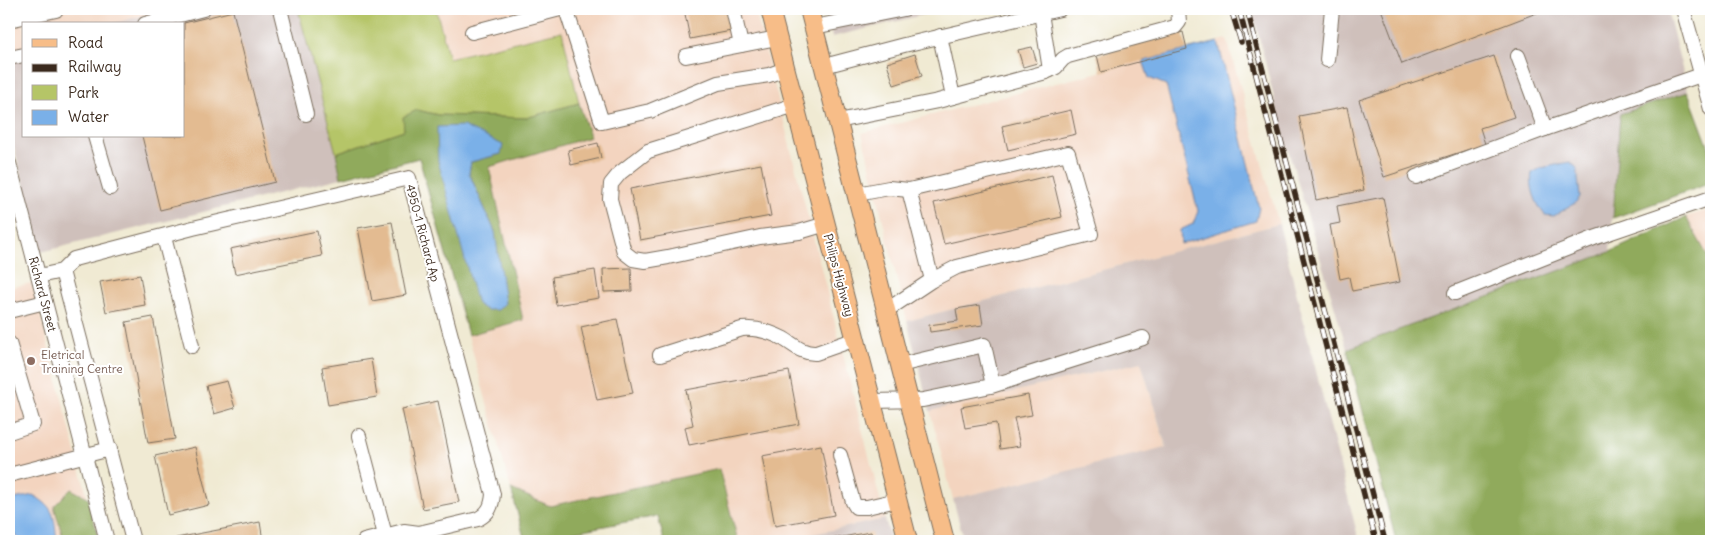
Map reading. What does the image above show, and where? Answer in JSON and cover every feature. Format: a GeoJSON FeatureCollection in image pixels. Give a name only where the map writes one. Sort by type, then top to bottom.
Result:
{"type":"FeatureCollection","features":[{"type":"Feature","properties":{"kind":"main road","name":"Philips Highway"},"geometry":{"type":"LineString","coordinates":[[770,9],[908,541]]}},
{"type":"Feature","properties":{"kind":"main road"},"geometry":{"type":"LineString","coordinates":[[810,9],[945,541]]}},
{"type":"Feature","properties":{"kind":"street"},"geometry":{"type":"LineString","coordinates":[[9,20],[57,9]]}},
{"type":"Feature","properties":{"kind":"street"},"geometry":{"type":"LineString","coordinates":[[153,22],[203,9]]}},
{"type":"Feature","properties":{"kind":"street"},"geometry":{"type":"LineString","coordinates":[[280,9],[306,114]]}},
{"type":"Feature","properties":{"kind":"street"},"geometry":{"type":"LineString","coordinates":[[472,32],[525,13],[560,9]]}},
{"type":"Feature","properties":{"kind":"street"},"geometry":{"type":"LineString","coordinates":[[566,9],[602,122],[650,111],[718,83],[769,75],[786,69]]}},
{"type":"Feature","properties":{"kind":"street"},"geometry":{"type":"LineString","coordinates":[[733,9],[741,45]]}},
{"type":"Feature","properties":{"kind":"street"},"geometry":{"type":"LineString","coordinates":[[814,27],[904,9]]}},
{"type":"Feature","properties":{"kind":"street"},"geometry":{"type":"LineString","coordinates":[[824,66],[940,36],[1060,9]]}},
{"type":"Feature","properties":{"kind":"street"},"geometry":{"type":"LineString","coordinates":[[838,121],[953,96],[1050,70],[1068,56],[1175,27],[1179,22],[1178,9]]}},
{"type":"Feature","properties":{"kind":"street"},"geometry":{"type":"LineString","coordinates":[[1327,60],[1332,9]]}},
{"type":"Feature","properties":{"kind":"street"},"geometry":{"type":"LineString","coordinates":[[1686,10],[1701,76],[1709,94],[1711,110]]}},
{"type":"Feature","properties":{"kind":"street"},"geometry":{"type":"LineString","coordinates":[[1041,13],[1050,70]]}},
{"type":"Feature","properties":{"kind":"street"},"geometry":{"type":"LineString","coordinates":[[940,36],[953,96]]}},
{"type":"Feature","properties":{"kind":"street"},"geometry":{"type":"LineString","coordinates":[[686,56],[777,38]]}},
{"type":"Feature","properties":{"kind":"street"},"geometry":{"type":"LineString","coordinates":[[9,58],[22,55]]}},
{"type":"Feature","properties":{"kind":"street"},"geometry":{"type":"LineString","coordinates":[[1518,56],[1545,129]]}},
{"type":"Feature","properties":{"kind":"street"},"geometry":{"type":"LineString","coordinates":[[1416,178],[1545,129],[1701,76]]}},
{"type":"Feature","properties":{"kind":"street"},"geometry":{"type":"LineString","coordinates":[[795,105],[648,151],[620,173],[611,184],[610,202],[624,252],[627,256],[638,261],[668,257],[760,237],[799,232],[826,224]]}},
{"type":"Feature","properties":{"kind":"street"},"geometry":{"type":"LineString","coordinates":[[96,138],[110,188]]}},
{"type":"Feature","properties":{"kind":"street"},"geometry":{"type":"LineString","coordinates":[[857,194],[889,188],[909,190],[1068,153],[1091,234],[958,267],[932,280],[887,310]]}},
{"type":"Feature","properties":{"kind":"street","name":"Richard Street"},"geometry":{"type":"LineString","coordinates":[[9,163],[107,541]]}},
{"type":"Feature","properties":{"kind":"street","name":"4950-1 Richard Ap"},"geometry":{"type":"LineString","coordinates":[[39,276],[62,271],[74,259],[193,228],[409,178],[493,494],[489,510],[478,519],[419,533],[404,531],[364,541]]}},
{"type":"Feature","properties":{"kind":"street"},"geometry":{"type":"LineString","coordinates":[[909,190],[932,280]]}},
{"type":"Feature","properties":{"kind":"street"},"geometry":{"type":"LineString","coordinates":[[1455,293],[1594,238],[1711,198]]}},
{"type":"Feature","properties":{"kind":"street"},"geometry":{"type":"LineString","coordinates":[[164,237],[192,346]]}},
{"type":"Feature","properties":{"kind":"street"},"geometry":{"type":"LineString","coordinates":[[62,271],[133,541]]}},
{"type":"Feature","properties":{"kind":"street"},"geometry":{"type":"LineString","coordinates":[[9,311],[46,302]]}},
{"type":"Feature","properties":{"kind":"street"},"geometry":{"type":"LineString","coordinates":[[660,355],[750,328],[769,332],[811,354],[856,339]]}},
{"type":"Feature","properties":{"kind":"street"},"geometry":{"type":"LineString","coordinates":[[872,401],[923,400],[993,385],[1143,338]]}},
{"type":"Feature","properties":{"kind":"street"},"geometry":{"type":"LineString","coordinates":[[9,344],[33,424],[9,432]]}},
{"type":"Feature","properties":{"kind":"street"},"geometry":{"type":"LineString","coordinates":[[900,365],[984,345],[993,385]]}},
{"type":"Feature","properties":{"kind":"street"},"geometry":{"type":"LineString","coordinates":[[359,436],[385,536]]}},
{"type":"Feature","properties":{"kind":"street"},"geometry":{"type":"LineString","coordinates":[[9,475],[110,449]]}},
{"type":"Feature","properties":{"kind":"street"},"geometry":{"type":"LineString","coordinates":[[840,455],[856,507],[867,507],[897,500]]}},
{"type":"Feature","properties":{"kind":"shaded area"},"geometry":{"type":"Polygon","coordinates":[[[9,9],[171,9],[122,22],[22,22],[22,48],[9,51],[9,9]]]}},
{"type":"Feature","properties":{"kind":"shaded area"},"geometry":{"type":"Polygon","coordinates":[[[168,9],[298,9],[341,178],[41,252],[9,128],[9,50],[22,47],[22,138],[185,138],[185,22],[119,22],[168,9]]]}},
{"type":"Feature","properties":{"kind":"shaded area"},"geometry":{"type":"Polygon","coordinates":[[[436,9],[755,9],[885,519],[779,541],[738,541],[719,469],[550,506],[511,489],[468,335],[523,320],[489,167],[590,137],[579,103],[562,31],[449,58],[436,9]]]}},
{"type":"Feature","properties":{"kind":"shaded area"},"geometry":{"type":"Polygon","coordinates":[[[825,9],[947,9],[832,37],[825,9]]]}},
{"type":"Feature","properties":{"kind":"shaded area"},"geometry":{"type":"Polygon","coordinates":[[[1252,9],[1667,9],[1688,92],[1620,114],[1610,252],[1347,349],[1280,122],[1252,9]]]}},
{"type":"Feature","properties":{"kind":"shaded area"},"geometry":{"type":"Polygon","coordinates":[[[1227,39],[1279,224],[907,321],[862,133],[1227,39]]]}},
{"type":"Feature","properties":{"kind":"shaded area"},"geometry":{"type":"Polygon","coordinates":[[[1711,209],[1711,262],[1686,217],[1711,209]]]}},
{"type":"Feature","properties":{"kind":"shaded area"},"geometry":{"type":"Polygon","coordinates":[[[1279,224],[1359,541],[964,541],[953,499],[1166,447],[1141,362],[930,411],[907,321],[1279,224]]]}},
{"type":"Feature","properties":{"kind":"shaded area"},"geometry":{"type":"Polygon","coordinates":[[[32,283],[99,541],[9,541],[9,288],[32,283]]]}},
{"type":"Feature","properties":{"kind":"shaded area"},"geometry":{"type":"Polygon","coordinates":[[[1141,362],[1166,448],[953,499],[930,411],[1141,362]]]}},
{"type":"Feature","properties":{"kind":"shaded area"},"geometry":{"type":"Polygon","coordinates":[[[885,519],[891,541],[779,541],[885,519]]]}},
{"type":"Feature","properties":{"kind":"green space"},"geometry":{"type":"Polygon","coordinates":[[[298,9],[436,9],[449,58],[562,31],[579,103],[526,118],[438,115],[417,110],[404,130],[336,153],[298,9]]]}},
{"type":"Feature","properties":{"kind":"green space"},"geometry":{"type":"Polygon","coordinates":[[[1688,92],[1711,153],[1711,183],[1613,218],[1620,114],[1688,92]]]}},
{"type":"Feature","properties":{"kind":"green space"},"geometry":{"type":"Polygon","coordinates":[[[579,103],[590,137],[489,167],[523,320],[468,335],[419,158],[341,178],[336,153],[404,130],[403,117],[417,110],[438,115],[526,118],[579,103]],[[501,154],[438,161],[495,232],[469,173],[471,162],[501,154]]]}},
{"type":"Feature","properties":{"kind":"green space"},"geometry":{"type":"Polygon","coordinates":[[[1686,217],[1711,262],[1711,541],[1396,541],[1347,349],[1610,252],[1686,217]]]}},
{"type":"Feature","properties":{"kind":"green space"},"geometry":{"type":"Polygon","coordinates":[[[719,469],[738,541],[664,541],[658,516],[525,541],[511,489],[550,506],[719,469]]]}},
{"type":"Feature","properties":{"kind":"green space"},"geometry":{"type":"Polygon","coordinates":[[[71,489],[88,498],[99,541],[64,541],[54,506],[71,489]]]}},
{"type":"Feature","properties":{"kind":"water"},"geometry":{"type":"Polygon","coordinates":[[[1218,42],[1259,208],[1256,221],[1181,244],[1180,230],[1193,224],[1198,211],[1166,85],[1149,78],[1143,61],[1218,42]]]}},
{"type":"Feature","properties":{"kind":"water"},"geometry":{"type":"Polygon","coordinates":[[[463,126],[503,145],[501,154],[471,162],[469,173],[495,232],[505,303],[498,310],[486,310],[477,304],[438,161],[437,127],[463,126]]]}},
{"type":"Feature","properties":{"kind":"water"},"geometry":{"type":"Polygon","coordinates":[[[1570,162],[1577,168],[1580,197],[1575,203],[1554,216],[1545,215],[1534,195],[1531,184],[1532,173],[1541,168],[1570,162]]]}},
{"type":"Feature","properties":{"kind":"water"},"geometry":{"type":"Polygon","coordinates":[[[33,495],[50,509],[57,541],[20,541],[9,528],[9,500],[33,495]]]}},
{"type":"Feature","properties":{"kind":"building"},"geometry":{"type":"Polygon","coordinates":[[[684,9],[727,9],[731,31],[690,39],[684,9]]]}},
{"type":"Feature","properties":{"kind":"building"},"geometry":{"type":"Polygon","coordinates":[[[1381,9],[1547,9],[1402,64],[1381,9]]]}},
{"type":"Feature","properties":{"kind":"building"},"geometry":{"type":"Polygon","coordinates":[[[233,11],[275,182],[160,210],[142,138],[185,138],[185,23],[233,11]]]}},
{"type":"Feature","properties":{"kind":"building"},"geometry":{"type":"Polygon","coordinates":[[[1183,32],[1187,49],[1101,72],[1097,55],[1183,32]]]}},
{"type":"Feature","properties":{"kind":"building"},"geometry":{"type":"Polygon","coordinates":[[[1032,47],[1037,63],[1023,67],[1018,50],[1032,47]]]}},
{"type":"Feature","properties":{"kind":"building"},"geometry":{"type":"Polygon","coordinates":[[[915,54],[922,76],[894,85],[887,63],[915,54]]]}},
{"type":"Feature","properties":{"kind":"building"},"geometry":{"type":"Polygon","coordinates":[[[1494,56],[1514,117],[1480,128],[1485,144],[1384,177],[1359,100],[1494,56]]]}},
{"type":"Feature","properties":{"kind":"building"},"geometry":{"type":"Polygon","coordinates":[[[1347,107],[1364,190],[1316,200],[1299,116],[1347,107]]]}},
{"type":"Feature","properties":{"kind":"building"},"geometry":{"type":"Polygon","coordinates":[[[1071,110],[1076,134],[1008,150],[1002,126],[1071,110]]]}},
{"type":"Feature","properties":{"kind":"building"},"geometry":{"type":"Polygon","coordinates":[[[598,143],[601,158],[571,165],[568,150],[598,143]]]}},
{"type":"Feature","properties":{"kind":"building"},"geometry":{"type":"Polygon","coordinates":[[[761,164],[771,216],[640,240],[630,189],[761,164]]]}},
{"type":"Feature","properties":{"kind":"building"},"geometry":{"type":"Polygon","coordinates":[[[1052,175],[1062,217],[944,244],[934,203],[1052,175]]]}},
{"type":"Feature","properties":{"kind":"building"},"geometry":{"type":"Polygon","coordinates":[[[1383,197],[1400,282],[1352,291],[1349,277],[1340,279],[1330,225],[1340,223],[1337,206],[1383,197]]]}},
{"type":"Feature","properties":{"kind":"building"},"geometry":{"type":"Polygon","coordinates":[[[392,222],[406,295],[372,301],[358,228],[392,222]]]}},
{"type":"Feature","properties":{"kind":"building"},"geometry":{"type":"Polygon","coordinates":[[[317,231],[322,256],[235,274],[230,249],[317,231]]]}},
{"type":"Feature","properties":{"kind":"building"},"geometry":{"type":"Polygon","coordinates":[[[631,268],[632,291],[604,292],[603,269],[631,268]]]}},
{"type":"Feature","properties":{"kind":"building"},"geometry":{"type":"Polygon","coordinates":[[[595,270],[599,298],[556,305],[552,277],[595,270]]]}},
{"type":"Feature","properties":{"kind":"building"},"geometry":{"type":"Polygon","coordinates":[[[140,275],[145,305],[106,312],[100,282],[140,275]]]}},
{"type":"Feature","properties":{"kind":"building"},"geometry":{"type":"Polygon","coordinates":[[[980,305],[983,325],[930,332],[929,325],[958,321],[956,309],[980,305]]]}},
{"type":"Feature","properties":{"kind":"building"},"geometry":{"type":"Polygon","coordinates":[[[153,317],[175,439],[148,443],[126,322],[153,317]]]}},
{"type":"Feature","properties":{"kind":"building"},"geometry":{"type":"Polygon","coordinates":[[[617,319],[633,393],[597,400],[581,327],[617,319]]]}},
{"type":"Feature","properties":{"kind":"building"},"geometry":{"type":"Polygon","coordinates":[[[371,359],[377,397],[328,405],[322,367],[371,359]]]}},
{"type":"Feature","properties":{"kind":"building"},"geometry":{"type":"Polygon","coordinates":[[[789,371],[799,424],[689,445],[685,427],[693,425],[686,390],[789,371]]]}},
{"type":"Feature","properties":{"kind":"building"},"geometry":{"type":"Polygon","coordinates":[[[227,381],[235,408],[214,414],[206,386],[227,381]]]}},
{"type":"Feature","properties":{"kind":"building"},"geometry":{"type":"Polygon","coordinates":[[[1028,395],[1032,415],[1014,418],[1020,446],[1000,449],[996,423],[965,428],[961,407],[1028,395]]]}},
{"type":"Feature","properties":{"kind":"building"},"geometry":{"type":"Polygon","coordinates":[[[438,401],[459,502],[423,509],[402,409],[438,401]]]}},
{"type":"Feature","properties":{"kind":"building"},"geometry":{"type":"Polygon","coordinates":[[[821,445],[834,515],[775,526],[762,456],[821,445]]]}},
{"type":"Feature","properties":{"kind":"building"},"geometry":{"type":"Polygon","coordinates":[[[195,447],[209,505],[168,515],[155,456],[195,447]]]}},
{"type":"Feature","properties":{"kind":"building"},"geometry":{"type":"Polygon","coordinates":[[[260,522],[263,541],[176,541],[176,538],[260,522]]]}},
{"type":"Feature","properties":{"kind":"building"},"geometry":{"type":"Polygon","coordinates":[[[871,532],[873,541],[824,541],[824,540],[871,532]]]}},
{"type":"Feature","properties":{"kind":"railway"},"geometry":{"type":"LineString","coordinates":[[1231,9],[1241,42]]}},
{"type":"Feature","properties":{"kind":"railway"},"geometry":{"type":"LineString","coordinates":[[1239,9],[1376,541]]}},
{"type":"Feature","properties":{"kind":"railway"},"geometry":{"type":"LineString","coordinates":[[1247,9],[1385,541]]}},
{"type":"Feature","properties":{"kind":"place","name":"Eletrical Training Centre"},"geometry":{"type":"Point","coordinates":[31,361]}}]}
